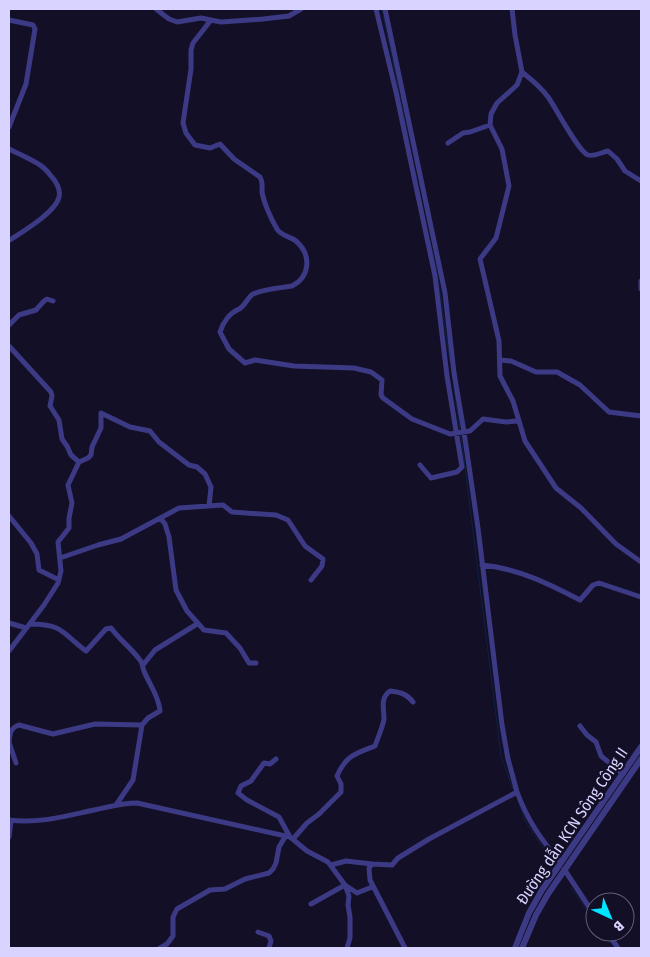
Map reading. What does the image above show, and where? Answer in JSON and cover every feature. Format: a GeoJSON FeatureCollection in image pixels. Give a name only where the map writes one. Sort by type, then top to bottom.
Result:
{"type":"FeatureCollection","features":[{"type":"Feature","properties":{"kind":"street"},"geometry":{"type":"LineString","coordinates":[[156,9],[169,19],[177,22],[201,18],[221,22],[280,17],[293,15],[301,9]]}},
{"type":"Feature","properties":{"kind":"street"},"geometry":{"type":"LineString","coordinates":[[376,9],[396,92],[438,294],[447,376],[460,433],[482,565],[508,759],[524,812],[545,844],[561,862]]}},
{"type":"Feature","properties":{"kind":"street"},"geometry":{"type":"LineString","coordinates":[[385,9],[445,293],[460,433],[462,467],[460,470],[431,478],[420,465]]}},
{"type":"Feature","properties":{"kind":"street"},"geometry":{"type":"LineString","coordinates":[[512,9],[514,35],[522,72],[517,85],[493,108],[490,114],[490,125],[502,149],[509,184],[495,240],[480,259],[500,345],[500,376],[513,401],[525,441],[550,482],[581,508],[616,544],[641,562]]}},
{"type":"Feature","properties":{"kind":"street"},"geometry":{"type":"LineString","coordinates":[[9,20],[33,25],[36,29],[25,88],[9,127]]}},
{"type":"Feature","properties":{"kind":"street"},"geometry":{"type":"LineString","coordinates":[[211,20],[192,47],[184,128],[195,145],[208,148],[220,144],[234,159],[260,177],[263,193],[277,228],[281,233],[298,242],[303,248],[307,261],[305,274],[297,283],[292,286],[251,295],[240,308],[233,311],[223,324],[220,334],[227,346],[245,363],[255,360],[294,366],[351,368],[371,372],[382,380],[382,396],[409,417],[447,433],[473,430],[483,419],[506,422],[518,421]]}},
{"type":"Feature","properties":{"kind":"street"},"geometry":{"type":"LineString","coordinates":[[522,72],[548,96],[572,136],[586,153],[591,155],[608,151],[617,159],[625,172],[641,181]]}},
{"type":"Feature","properties":{"kind":"street"},"geometry":{"type":"LineString","coordinates":[[448,143],[463,133],[490,125]]}},
{"type":"Feature","properties":{"kind":"street"},"geometry":{"type":"LineString","coordinates":[[9,149],[46,169],[55,180],[60,191],[60,196],[40,220],[10,240]]}},
{"type":"Feature","properties":{"kind":"street"},"geometry":{"type":"LineString","coordinates":[[422,222],[430,222]]}},
{"type":"Feature","properties":{"kind":"street"},"geometry":{"type":"LineString","coordinates":[[641,281],[641,289]]}},
{"type":"Feature","properties":{"kind":"street"},"geometry":{"type":"LineString","coordinates":[[9,325],[19,314],[36,310],[47,299],[53,301]]}},
{"type":"Feature","properties":{"kind":"street"},"geometry":{"type":"LineString","coordinates":[[9,346],[51,392],[50,406],[59,420],[61,437],[68,446],[71,455],[79,462]]}},
{"type":"Feature","properties":{"kind":"street"},"geometry":{"type":"LineString","coordinates":[[501,360],[511,361],[536,372],[556,372],[580,385],[609,412],[641,416]]}},
{"type":"Feature","properties":{"kind":"street"},"geometry":{"type":"LineString","coordinates":[[9,652],[44,605],[59,580],[61,571],[59,540],[69,528],[72,506],[68,485],[79,462],[90,455],[101,428],[102,413],[127,426],[150,430],[159,442],[189,465],[200,469],[208,478],[211,487],[209,506]]}},
{"type":"Feature","properties":{"kind":"street"},"geometry":{"type":"LineString","coordinates":[[60,558],[121,539],[161,519],[173,510],[224,505],[232,512],[276,515],[288,520],[305,546],[323,559],[322,566],[311,580]]}},
{"type":"Feature","properties":{"kind":"street"},"geometry":{"type":"LineString","coordinates":[[9,516],[31,543],[37,554],[39,570],[59,580]]}},
{"type":"Feature","properties":{"kind":"street"},"geometry":{"type":"LineString","coordinates":[[161,519],[165,524],[169,537],[176,590],[186,609],[197,624],[207,631],[226,633],[240,648],[249,663],[256,663]]}},
{"type":"Feature","properties":{"kind":"street"},"geometry":{"type":"LineString","coordinates":[[482,565],[503,568],[526,575],[580,600],[593,585],[599,583],[641,597]]}},
{"type":"Feature","properties":{"kind":"street"},"geometry":{"type":"LineString","coordinates":[[9,623],[28,626],[50,625],[64,631],[86,651],[106,629],[111,628],[143,665],[160,709],[158,713],[148,718],[142,725],[133,780],[116,805]]}},
{"type":"Feature","properties":{"kind":"street"},"geometry":{"type":"LineString","coordinates":[[143,665],[155,650],[197,624]]}},
{"type":"Feature","properties":{"kind":"street"},"geometry":{"type":"LineString","coordinates":[[160,948],[167,944],[173,936],[173,917],[177,909],[210,890],[225,889],[245,879],[269,873],[276,863],[279,847],[320,814],[341,792],[341,784],[337,776],[348,759],[364,749],[375,746],[384,717],[382,710],[386,694],[390,691],[402,694],[413,702]]}},
{"type":"Feature","properties":{"kind":"street"},"geometry":{"type":"LineString","coordinates":[[16,763],[9,742],[11,731],[19,725],[52,734],[95,724],[142,725]]}},
{"type":"Feature","properties":{"kind":"street"},"geometry":{"type":"LineString","coordinates":[[580,726],[596,742],[601,756],[623,774]]}},
{"type":"Feature","properties":{"kind":"street","name":"Đường dẫn KCN Sông Công II"},"geometry":{"type":"LineString","coordinates":[[515,948],[529,913],[542,890],[641,748]]}},
{"type":"Feature","properties":{"kind":"street"},"geometry":{"type":"LineString","coordinates":[[276,759],[270,764],[264,764],[250,782],[241,786],[238,793],[279,817],[290,838]]}},
{"type":"Feature","properties":{"kind":"street","name":"Đường dẫn KCN Sông Công II"},"geometry":{"type":"LineString","coordinates":[[522,948],[536,915],[564,869],[641,759]]}},
{"type":"Feature","properties":{"kind":"street"},"geometry":{"type":"LineString","coordinates":[[331,865],[346,861],[392,865],[398,858],[412,849],[517,792]]}},
{"type":"Feature","properties":{"kind":"street"},"geometry":{"type":"LineString","coordinates":[[9,837],[10,821],[33,821],[70,816],[116,805],[137,803],[290,838],[307,851],[323,858],[331,865],[345,885],[349,896],[350,917],[350,938],[347,948]]}},
{"type":"Feature","properties":{"kind":"street"},"geometry":{"type":"LineString","coordinates":[[372,864],[369,868],[368,876],[372,887],[405,948]]}},
{"type":"Feature","properties":{"kind":"street"},"geometry":{"type":"LineString","coordinates":[[564,869],[585,901]]}},
{"type":"Feature","properties":{"kind":"street"},"geometry":{"type":"LineString","coordinates":[[345,885],[358,893],[372,887]]}},
{"type":"Feature","properties":{"kind":"street"},"geometry":{"type":"LineString","coordinates":[[311,904],[345,885]]}},
{"type":"Feature","properties":{"kind":"street"},"geometry":{"type":"LineString","coordinates":[[258,932],[269,936],[271,941],[270,948]]}},
{"type":"Feature","properties":{"kind":"waterway"},"geometry":{"type":"LineString","coordinates":[[382,9],[408,136]]}},
{"type":"Feature","properties":{"kind":"waterway"},"geometry":{"type":"LineString","coordinates":[[430,240],[437,271],[450,362]]}},
{"type":"Feature","properties":{"kind":"waterway"},"geometry":{"type":"LineString","coordinates":[[454,388],[460,431]]}},
{"type":"Feature","properties":{"kind":"waterway"},"geometry":{"type":"LineString","coordinates":[[461,435],[501,756],[513,789]]}},
{"type":"Feature","properties":{"kind":"waterway"},"geometry":{"type":"LineString","coordinates":[[519,804],[527,824],[547,853]]}},
{"type":"Feature","properties":{"kind":"waterway"},"geometry":{"type":"LineString","coordinates":[[571,888],[585,907]]}},
{"type":"Feature","properties":{"kind":"waterway"},"geometry":{"type":"LineString","coordinates":[[610,942],[614,948]]}}]}
